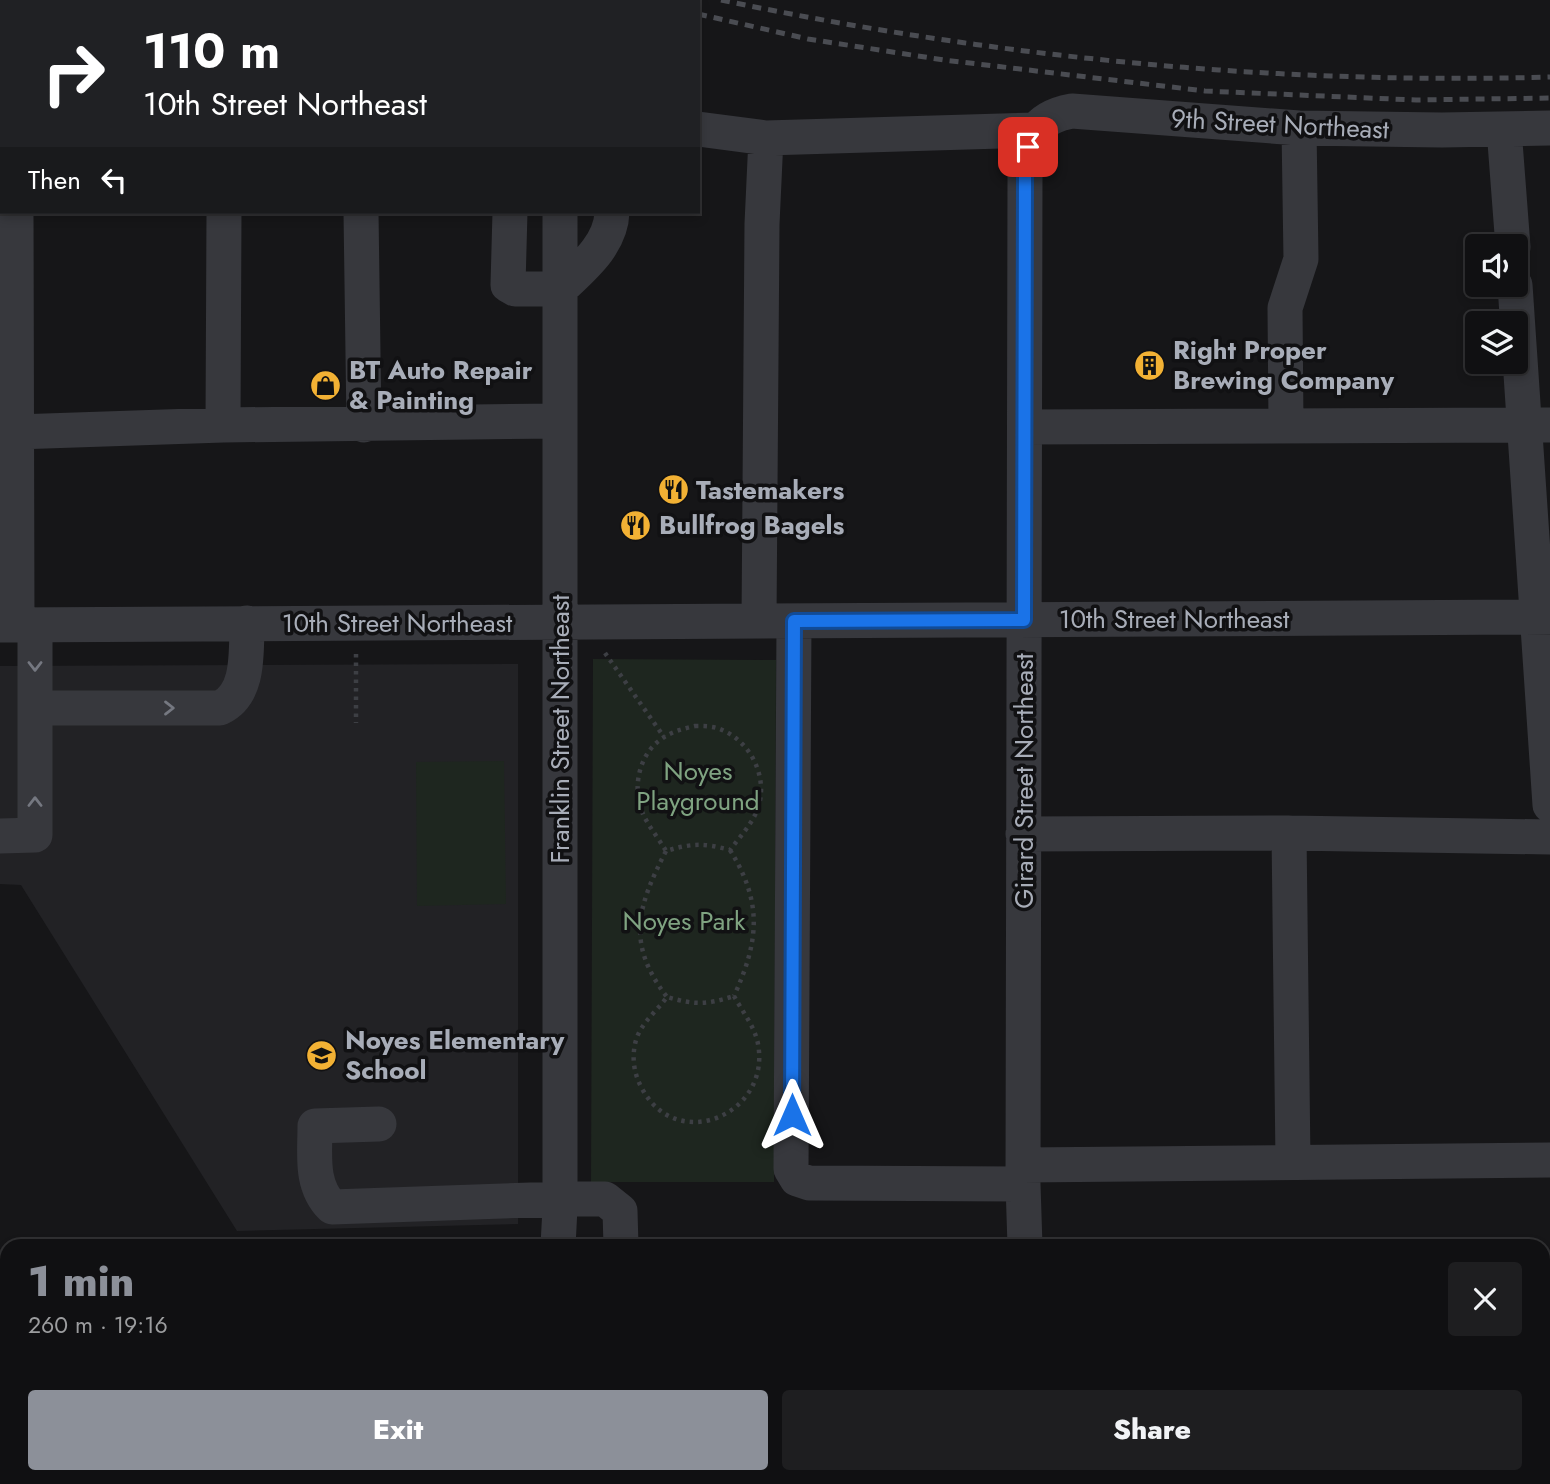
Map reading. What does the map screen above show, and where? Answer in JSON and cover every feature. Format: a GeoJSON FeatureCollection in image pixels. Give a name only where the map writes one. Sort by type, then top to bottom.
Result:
{"type":"FeatureCollection","features":[{"type":"Feature","properties":{"kind":"street","name":"9th Street Northeast"},"geometry":{"type":"LineString","coordinates":[[1031,139],[1043,121],[1056,114],[1072,111],[1299,128],[1550,128]]}},
{"type":"Feature","properties":{"kind":"street"},"geometry":{"type":"LineString","coordinates":[[1286,425],[1285,308],[1301,259],[1299,128]]}},
{"type":"Feature","properties":{"kind":"street"},"geometry":{"type":"LineString","coordinates":[[700,129],[766,138],[1031,139]]}},
{"type":"Feature","properties":{"kind":"street"},"geometry":{"type":"LineString","coordinates":[[1504,129],[1512,234]]}},
{"type":"Feature","properties":{"kind":"street"},"geometry":{"type":"LineString","coordinates":[[760,621],[762,224],[766,138]]}},
{"type":"Feature","properties":{"kind":"street","name":"Girard Street Northeast"},"geometry":{"type":"LineString","coordinates":[[1025,1239],[1025,175],[1031,139]]}},
{"type":"Feature","properties":{"kind":"street"},"geometry":{"type":"LineString","coordinates":[[0,836],[35,835],[35,708],[17,625],[8,434],[16,214]]}},
{"type":"Feature","properties":{"kind":"street"},"geometry":{"type":"LineString","coordinates":[[223,425],[224,214]]}},
{"type":"Feature","properties":{"kind":"street"},"geometry":{"type":"LineString","coordinates":[[361,214],[364,425]]}},
{"type":"Feature","properties":{"kind":"street"},"geometry":{"type":"LineString","coordinates":[[510,214],[508,285],[515,289],[559,289],[592,258],[611,226],[612,214]]}},
{"type":"Feature","properties":{"kind":"street","name":"Franklin Street Northeast"},"geometry":{"type":"LineString","coordinates":[[558,1239],[560,214]]}},
{"type":"Feature","properties":{"kind":"street"},"geometry":{"type":"LineString","coordinates":[[1517,297],[1537,425],[1550,805]]}},
{"type":"Feature","properties":{"kind":"street"},"geometry":{"type":"LineString","coordinates":[[8,434],[223,425],[559,421]]}},
{"type":"Feature","properties":{"kind":"street"},"geometry":{"type":"LineString","coordinates":[[1025,427],[1537,425]]}},
{"type":"Feature","properties":{"kind":"street","name":"10th Street Northeast"},"geometry":{"type":"LineString","coordinates":[[17,625],[1544,617]]}},
{"type":"Feature","properties":{"kind":"street"},"geometry":{"type":"LineString","coordinates":[[794,621],[791,1169],[797,1179],[809,1183],[1293,1162],[1550,1160]]}},
{"type":"Feature","properties":{"kind":"street"},"geometry":{"type":"LineString","coordinates":[[35,708],[220,708],[230,704],[242,680],[247,623]]}},
{"type":"Feature","properties":{"kind":"street"},"geometry":{"type":"LineString","coordinates":[[1023,834],[1289,832],[1550,837]]}},
{"type":"Feature","properties":{"kind":"street"},"geometry":{"type":"LineString","coordinates":[[1289,832],[1293,1162]]}},
{"type":"Feature","properties":{"kind":"street"},"geometry":{"type":"LineString","coordinates":[[379,1124],[315,1126],[315,1173],[321,1196],[332,1207],[605,1199],[620,1211],[621,1239]]}},
{"type":"Feature","properties":{"kind":"path"},"geometry":{"type":"LineString","coordinates":[[356,623],[356,723]]}},
{"type":"Feature","properties":{"kind":"path"},"geometry":{"type":"LineString","coordinates":[[604,653],[664,737]]}},
{"type":"Feature","properties":{"kind":"path"},"geometry":{"type":"LineString","coordinates":[[666,852],[643,814],[638,794],[638,775],[646,756],[658,741],[676,730],[695,726],[716,728],[735,737],[750,752],[759,771],[761,792],[756,813],[730,849]]}},
{"type":"Feature","properties":{"kind":"path"},"geometry":{"type":"LineString","coordinates":[[667,997],[646,1021],[636,1039],[633,1060],[638,1082],[649,1100],[665,1114],[685,1122],[707,1122],[727,1114],[744,1101],[755,1082],[760,1061],[757,1041],[734,996],[751,952],[754,922],[751,894],[730,849],[709,844],[689,844],[666,852],[643,900],[639,928],[643,960],[667,997],[691,1004],[710,1004],[734,996]]}},
{"type":"Feature","properties":{"kind":"shaded area","name":"Noyes Elementary School"},"geometry":{"type":"Polygon","coordinates":[[[518,664],[518,1224],[237,1231],[21,885],[0,884],[0,666],[518,664]]]}},
{"type":"Feature","properties":{"kind":"green space","name":"Noyes Park"},"geometry":{"type":"Polygon","coordinates":[[[593,659],[776,660],[774,1182],[591,1182],[593,659]]]}},
{"type":"Feature","properties":{"kind":"green space"},"geometry":{"type":"Polygon","coordinates":[[[504,761],[506,904],[417,906],[416,762],[504,761]]]}},
{"type":"Feature","properties":{"kind":"railway"},"geometry":{"type":"LineString","coordinates":[[721,0],[926,37],[1133,63],[1341,76],[1550,77]]}},
{"type":"Feature","properties":{"kind":"railway"},"geometry":{"type":"LineString","coordinates":[[700,14],[808,39],[944,60],[1205,91],[1416,100],[1550,98]]}},
{"type":"Feature","properties":{"kind":"place","name":"Right Proper Brewing Company"},"geometry":{"type":"Point","coordinates":[1150,365]}},
{"type":"Feature","properties":{"kind":"place","name":"BT Auto Repair & Painting"},"geometry":{"type":"Point","coordinates":[326,385]}},
{"type":"Feature","properties":{"kind":"place","name":"Tastemakers"},"geometry":{"type":"Point","coordinates":[673,490]}},
{"type":"Feature","properties":{"kind":"place","name":"Bullfrog Bagels"},"geometry":{"type":"Point","coordinates":[636,525]}},
{"type":"Feature","properties":{"kind":"place","name":"Noyes Elementary School"},"geometry":{"type":"Point","coordinates":[322,1055]}},
{"type":"Feature","properties":{"kind":"route"},"geometry":{"type":"LineString","coordinates":[[792,1115],[794,621],[1024,620],[1025,175],[1028,147]]}},
{"type":"Feature","properties":{"kind":"park label","name":"Noyes Playground"},"geometry":{"type":"Point","coordinates":[698,786]}}]}
